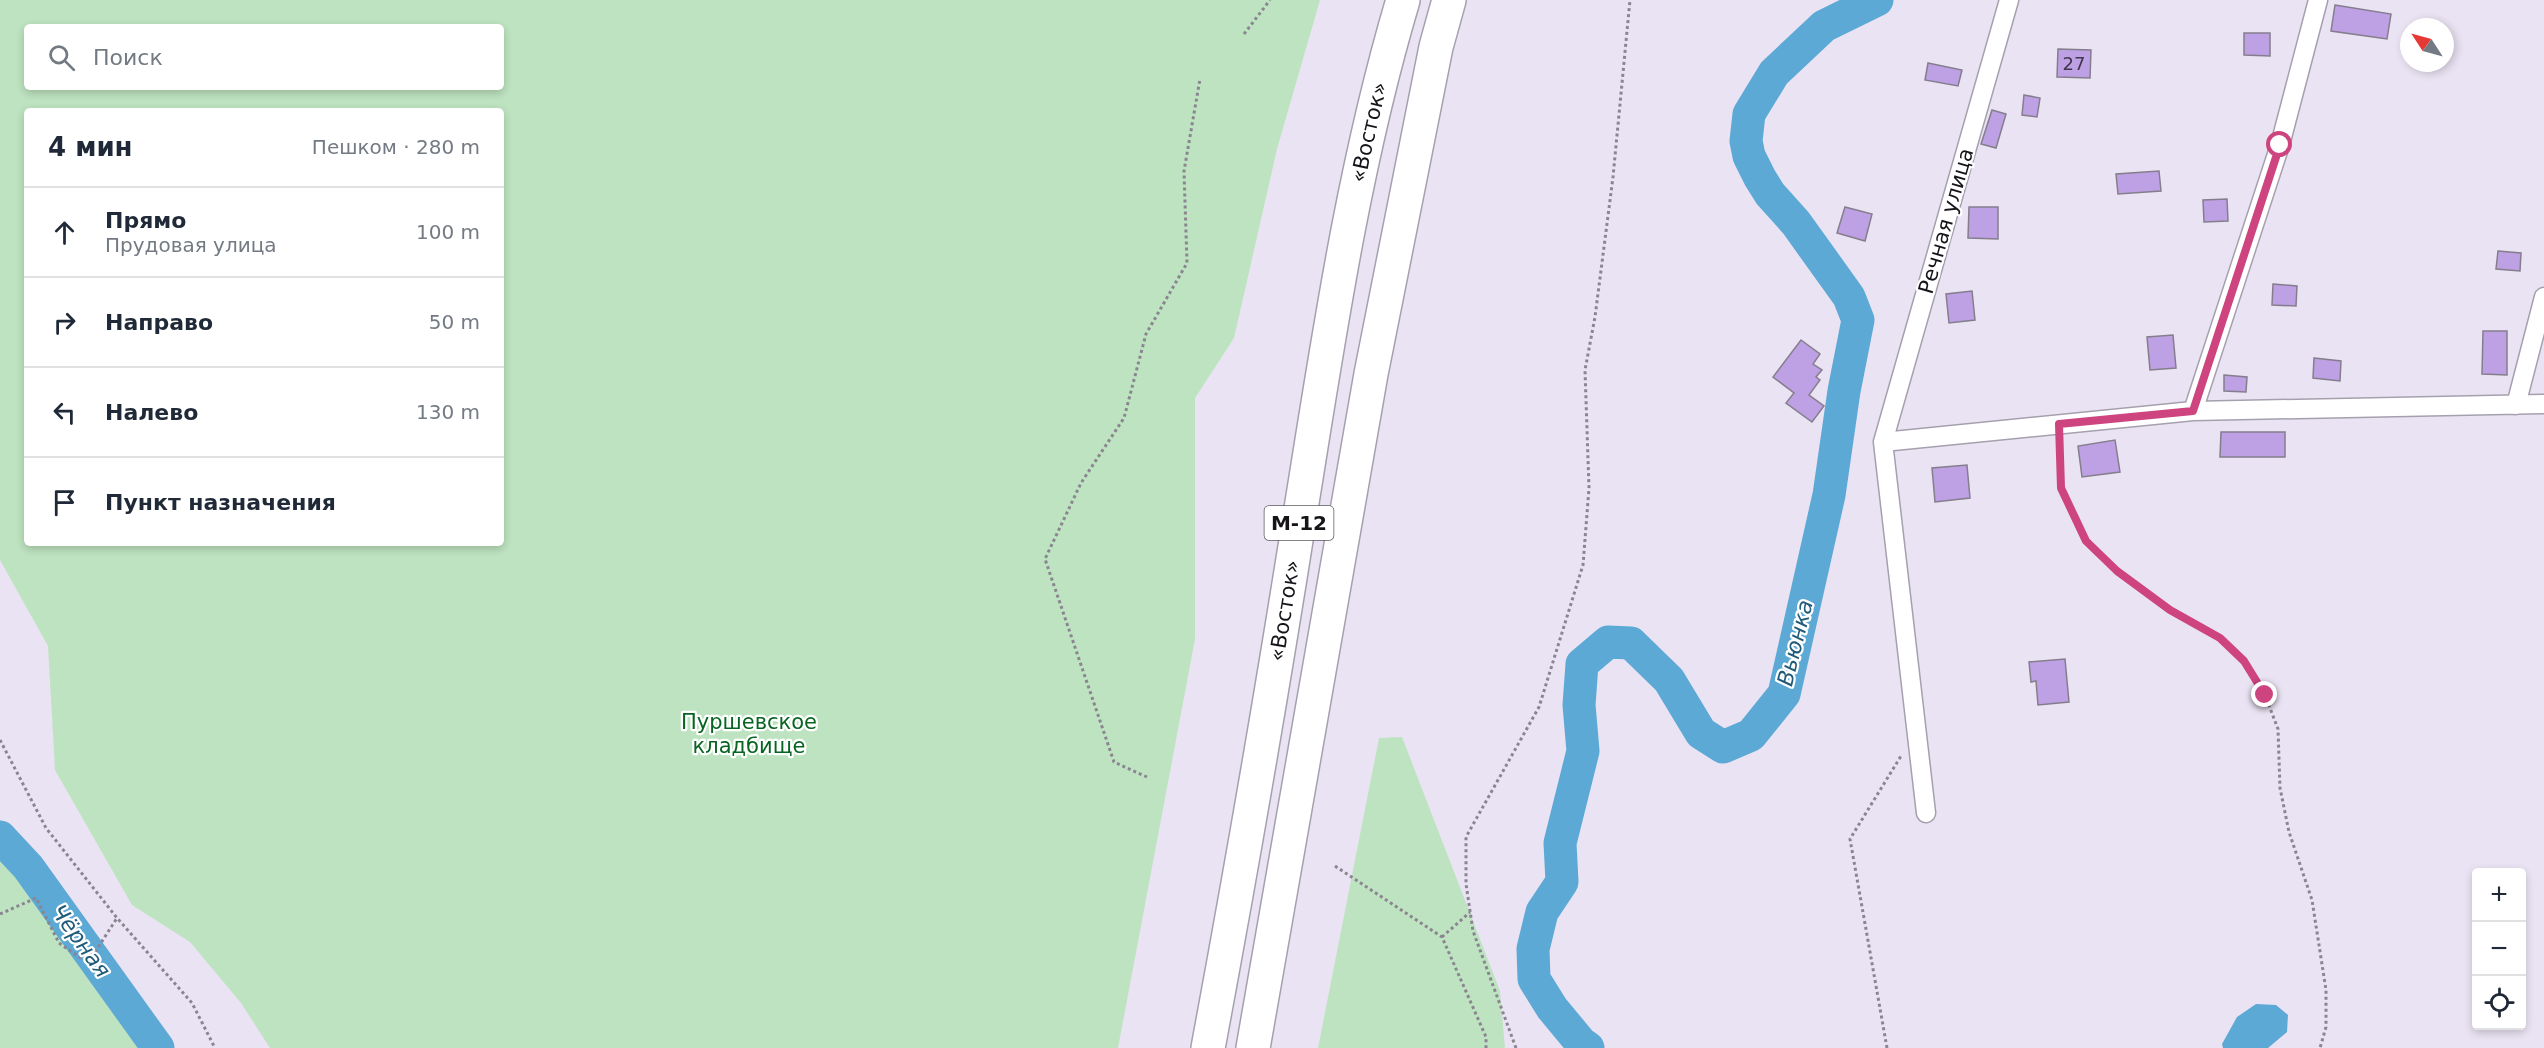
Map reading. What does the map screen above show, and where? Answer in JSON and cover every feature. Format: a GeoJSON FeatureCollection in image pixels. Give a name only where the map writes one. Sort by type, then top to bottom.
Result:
{"type":"FeatureCollection","features":[{"type":"Feature","properties":{"kind":"highway","name":"«Восток»"},"geometry":{"type":"LineString","coordinates":[[1208,1048],[1289,588],[1337,287],[1367,136],[1403,0]]}},
{"type":"Feature","properties":{"kind":"highway","name":"М-12"},"geometry":{"type":"LineString","coordinates":[[1253,1048],[1371,375],[1436,47],[1449,0]]}},
{"type":"Feature","properties":{"kind":"street","name":"Речная улица"},"geometry":{"type":"LineString","coordinates":[[1884,441],[2009,0]]}},
{"type":"Feature","properties":{"kind":"street"},"geometry":{"type":"LineString","coordinates":[[2193,411],[2280,145],[2318,0]]}},
{"type":"Feature","properties":{"kind":"street"},"geometry":{"type":"LineString","coordinates":[[2516,405],[2544,297]]}},
{"type":"Feature","properties":{"kind":"street"},"geometry":{"type":"LineString","coordinates":[[1926,813],[1884,441],[2193,411],[2544,404]]}},
{"type":"Feature","properties":{"kind":"path"},"geometry":{"type":"LineString","coordinates":[[1244,34],[1270,0]]}},
{"type":"Feature","properties":{"kind":"path"},"geometry":{"type":"LineString","coordinates":[[1516,1048],[1473,931],[1466,884],[1466,837],[1539,707],[1583,565],[1589,488],[1585,370],[1595,317],[1613,177],[1630,0]]}},
{"type":"Feature","properties":{"kind":"path"},"geometry":{"type":"LineString","coordinates":[[1147,777],[1114,762],[1045,559],[1081,483],[1124,418],[1146,334],[1186,263],[1184,171],[1200,79]]}},
{"type":"Feature","properties":{"kind":"path"},"geometry":{"type":"LineString","coordinates":[[2059,424],[2061,488],[2086,541],[2117,571],[2170,610],[2220,638],[2244,661],[2265,695],[2278,729],[2280,788],[2289,832],[2312,900],[2326,990],[2326,1027],[2320,1048]]}},
{"type":"Feature","properties":{"kind":"path"},"geometry":{"type":"LineString","coordinates":[[1887,1048],[1851,839],[1916,732]]}},
{"type":"Feature","properties":{"kind":"path"},"geometry":{"type":"LineString","coordinates":[[0,740],[46,828],[117,918],[192,1004],[215,1048]]}},
{"type":"Feature","properties":{"kind":"path"},"geometry":{"type":"LineString","coordinates":[[1335,866],[1442,937],[1486,1037],[1486,1048]]}},
{"type":"Feature","properties":{"kind":"path"},"geometry":{"type":"LineString","coordinates":[[0,914],[36,898],[59,943],[88,963],[117,918]]}},
{"type":"Feature","properties":{"kind":"path"},"geometry":{"type":"LineString","coordinates":[[1442,937],[1470,912]]}},
{"type":"Feature","properties":{"kind":"green space","name":"Пуршевское кладбище"},"geometry":{"type":"Polygon","coordinates":[[[0,0],[1320,0],[1277,149],[1234,338],[1195,398],[1195,639],[1118,1048],[270,1048],[241,1003],[190,942],[132,905],[55,770],[48,646],[0,560],[0,0]]]}},
{"type":"Feature","properties":{"kind":"green space"},"geometry":{"type":"Polygon","coordinates":[[[1402,737],[1500,991],[1505,1048],[1318,1048],[1379,738],[1402,737]]]}},
{"type":"Feature","properties":{"kind":"green space"},"geometry":{"type":"Polygon","coordinates":[[[0,839],[117,980],[155,1048],[0,1048],[0,839]]]}},
{"type":"Feature","properties":{"kind":"water"},"geometry":{"type":"Polygon","coordinates":[[[2256,1004],[2276,1005],[2288,1015],[2287,1032],[2268,1048],[2223,1048],[2222,1044],[2237,1017],[2256,1004]]]}},
{"type":"Feature","properties":{"kind":"building"},"geometry":{"type":"Polygon","coordinates":[[[2335,5],[2391,14],[2387,39],[2331,31],[2335,5]]]}},
{"type":"Feature","properties":{"kind":"building"},"geometry":{"type":"Polygon","coordinates":[[[2244,33],[2270,33],[2270,56],[2244,55],[2244,33]]]}},
{"type":"Feature","properties":{"kind":"building"},"geometry":{"type":"Polygon","coordinates":[[[2058,49],[2091,50],[2090,78],[2057,77],[2058,49]]]}},
{"type":"Feature","properties":{"kind":"building"},"geometry":{"type":"Polygon","coordinates":[[[1928,63],[1962,70],[1958,86],[1925,80],[1928,63]]]}},
{"type":"Feature","properties":{"kind":"building"},"geometry":{"type":"Polygon","coordinates":[[[2024,95],[2040,98],[2037,117],[2022,115],[2024,95]]]}},
{"type":"Feature","properties":{"kind":"building"},"geometry":{"type":"Polygon","coordinates":[[[1992,110],[2006,114],[1996,148],[1981,144],[1992,110]]]}},
{"type":"Feature","properties":{"kind":"building"},"geometry":{"type":"Polygon","coordinates":[[[2159,171],[2161,191],[2118,194],[2116,174],[2159,171]]]}},
{"type":"Feature","properties":{"kind":"building"},"geometry":{"type":"Polygon","coordinates":[[[2227,199],[2228,221],[2204,222],[2203,200],[2227,199]]]}},
{"type":"Feature","properties":{"kind":"building"},"geometry":{"type":"Polygon","coordinates":[[[1845,207],[1872,214],[1865,241],[1837,233],[1845,207]]]}},
{"type":"Feature","properties":{"kind":"building"},"geometry":{"type":"Polygon","coordinates":[[[1969,207],[1998,207],[1998,239],[1968,238],[1969,207]]]}},
{"type":"Feature","properties":{"kind":"building"},"geometry":{"type":"Polygon","coordinates":[[[2498,251],[2521,253],[2520,271],[2496,269],[2498,251]]]}},
{"type":"Feature","properties":{"kind":"building"},"geometry":{"type":"Polygon","coordinates":[[[2273,284],[2297,286],[2296,306],[2272,305],[2273,284]]]}},
{"type":"Feature","properties":{"kind":"building"},"geometry":{"type":"Polygon","coordinates":[[[1972,291],[1975,320],[1949,323],[1946,294],[1972,291]]]}},
{"type":"Feature","properties":{"kind":"building"},"geometry":{"type":"Polygon","coordinates":[[[2483,331],[2507,331],[2507,375],[2482,374],[2483,331]]]}},
{"type":"Feature","properties":{"kind":"building"},"geometry":{"type":"Polygon","coordinates":[[[2173,335],[2176,368],[2150,370],[2147,337],[2173,335]]]}},
{"type":"Feature","properties":{"kind":"building"},"geometry":{"type":"Polygon","coordinates":[[[1801,340],[1820,354],[1813,364],[1822,370],[1816,377],[1820,380],[1809,395],[1824,406],[1812,422],[1786,403],[1794,393],[1773,377],[1801,340]]]}},
{"type":"Feature","properties":{"kind":"building"},"geometry":{"type":"Polygon","coordinates":[[[2314,358],[2341,361],[2340,381],[2313,378],[2314,358]]]}},
{"type":"Feature","properties":{"kind":"building"},"geometry":{"type":"Polygon","coordinates":[[[2224,375],[2247,377],[2246,392],[2224,391],[2224,375]]]}},
{"type":"Feature","properties":{"kind":"building"},"geometry":{"type":"Polygon","coordinates":[[[2221,432],[2285,432],[2285,457],[2220,457],[2221,432]]]}},
{"type":"Feature","properties":{"kind":"building"},"geometry":{"type":"Polygon","coordinates":[[[2115,440],[2120,472],[2082,477],[2078,446],[2115,440]]]}},
{"type":"Feature","properties":{"kind":"building"},"geometry":{"type":"Polygon","coordinates":[[[1967,465],[1970,498],[1935,502],[1932,468],[1967,465]]]}},
{"type":"Feature","properties":{"kind":"building"},"geometry":{"type":"Polygon","coordinates":[[[2065,659],[2069,702],[2038,705],[2036,681],[2031,682],[2029,662],[2065,659]]]}},
{"type":"Feature","properties":{"kind":"waterway","name":"Вьюнка"},"geometry":{"type":"LineString","coordinates":[[1588,1048],[1581,1043],[1552,1008],[1534,979],[1533,949],[1542,912],[1562,882],[1560,843],[1583,751],[1579,705],[1582,664],[1608,642],[1631,643],[1669,680],[1701,733],[1723,747],[1751,735],[1784,694],[1829,495],[1844,391],[1858,320],[1849,297],[1796,223],[1770,194],[1760,178],[1749,156],[1746,141],[1749,114],[1774,73],[1824,26],[1877,0]]}},
{"type":"Feature","properties":{"kind":"waterway","name":"Чёрная"},"geometry":{"type":"LineString","coordinates":[[0,837],[28,867],[158,1048]]}},
{"type":"Feature","properties":{"kind":"route"},"geometry":{"type":"LineString","coordinates":[[2265,695],[2244,661],[2220,638],[2170,610],[2117,571],[2086,541],[2061,488],[2059,424],[2193,411],[2280,145]]}}]}
